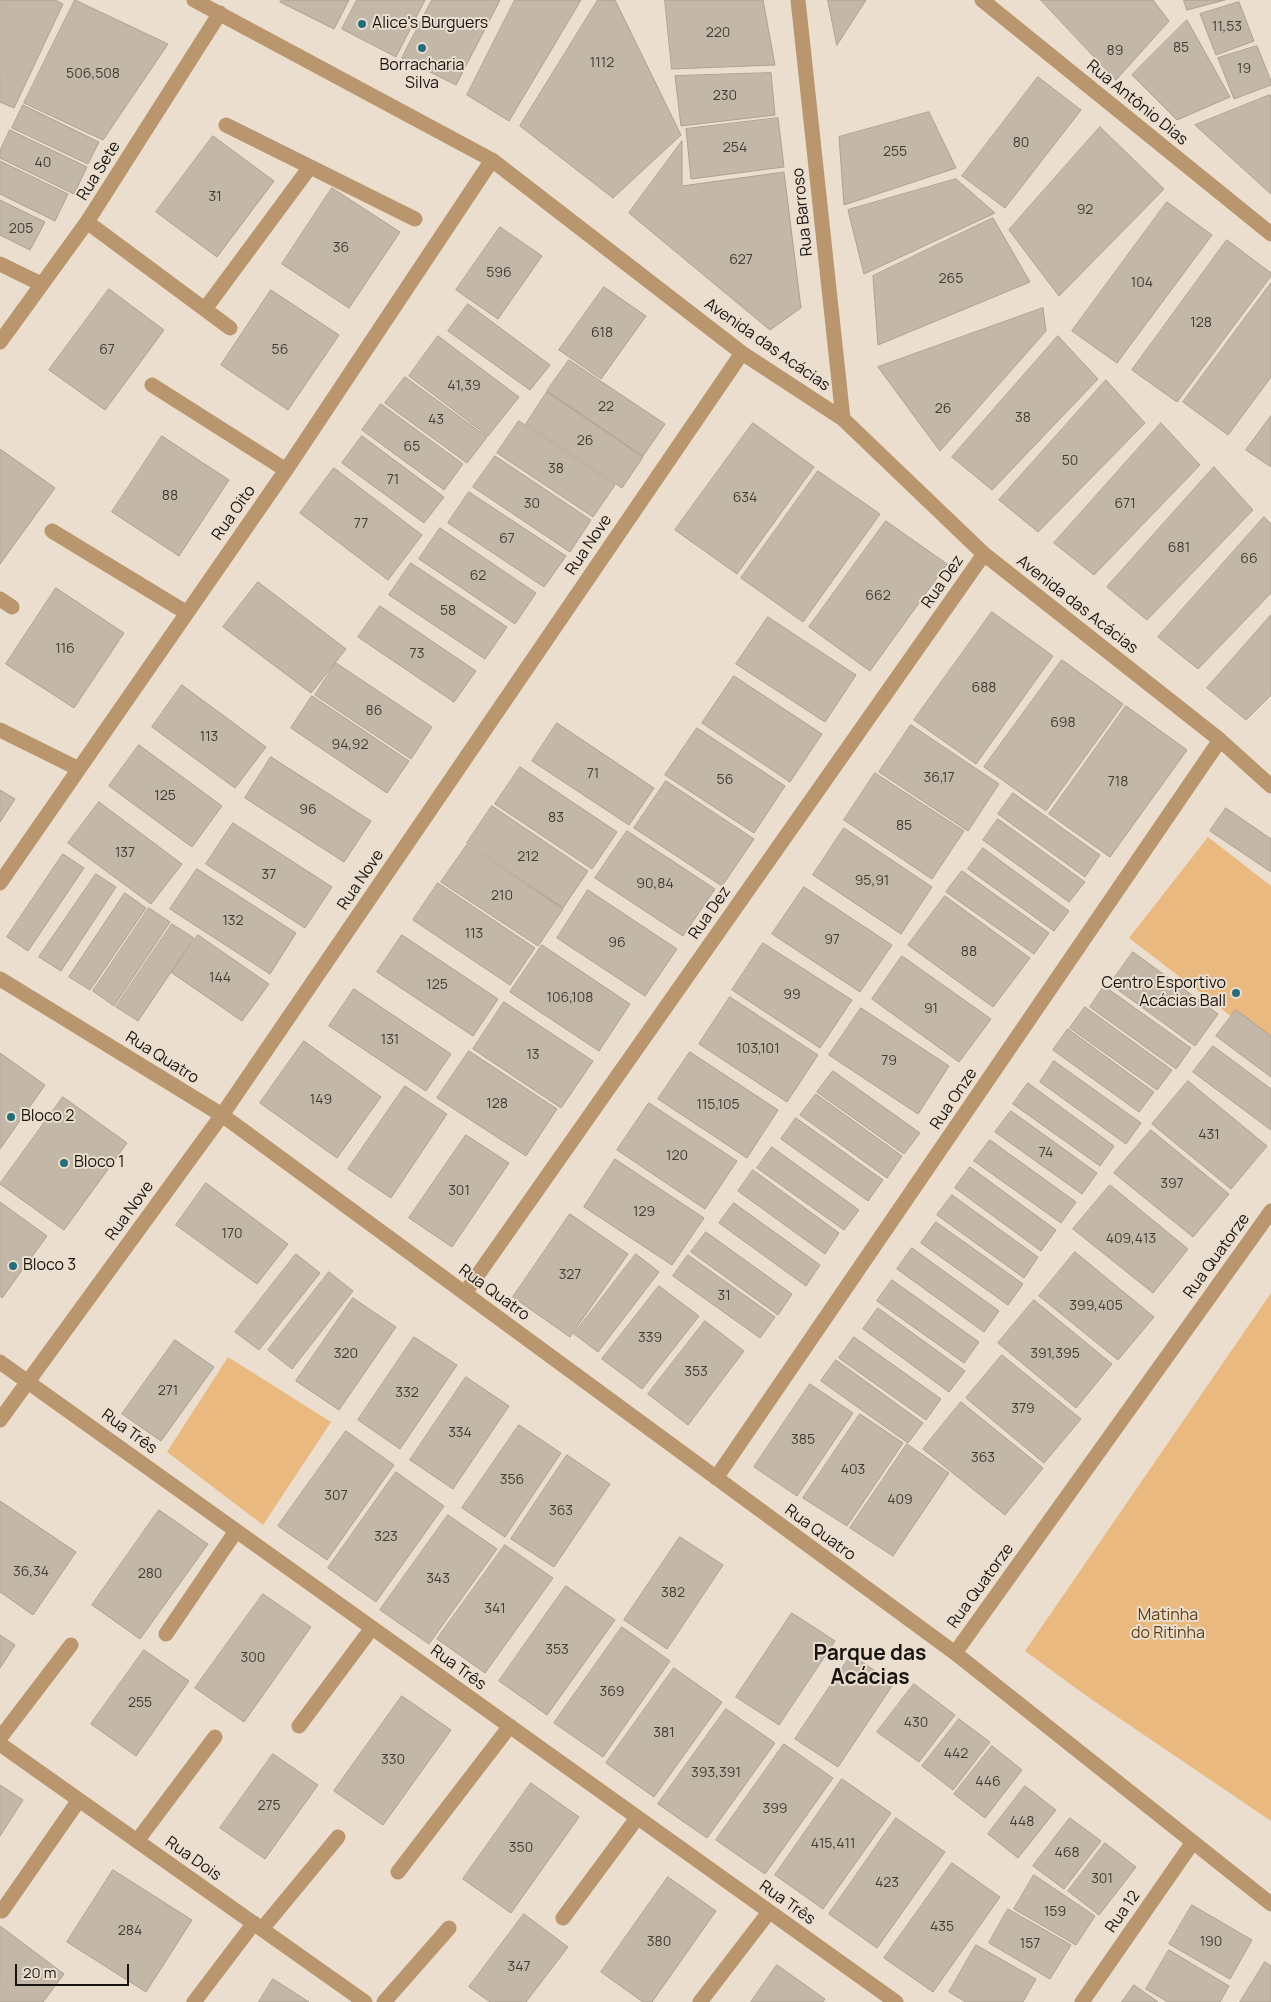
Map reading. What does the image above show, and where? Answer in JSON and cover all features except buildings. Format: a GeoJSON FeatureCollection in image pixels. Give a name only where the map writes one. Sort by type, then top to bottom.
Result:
{"type":"FeatureCollection","features":[{"type":"Feature","properties":{"kind":"street","name":"Avenida das Acácias"},"geometry":{"type":"LineString","coordinates":[[194,0],[492,160],[742,353],[843,419],[984,554],[1220,740],[1271,786]]}},
{"type":"Feature","properties":{"kind":"street","name":"Rua Barroso"},"geometry":{"type":"LineString","coordinates":[[798,0],[843,419]]}},
{"type":"Feature","properties":{"kind":"street","name":"Rua Antônio Dias"},"geometry":{"type":"LineString","coordinates":[[982,0],[1271,234]]}},
{"type":"Feature","properties":{"kind":"street","name":"Rua Sete"},"geometry":{"type":"LineString","coordinates":[[0,342],[87,222],[220,13]]}},
{"type":"Feature","properties":{"kind":"street"},"geometry":{"type":"LineString","coordinates":[[226,125],[415,219]]}},
{"type":"Feature","properties":{"kind":"street","name":"Rua Oito"},"geometry":{"type":"LineString","coordinates":[[0,883],[286,470],[492,160]]}},
{"type":"Feature","properties":{"kind":"street"},"geometry":{"type":"LineString","coordinates":[[205,310],[310,167]]}},
{"type":"Feature","properties":{"kind":"street"},"geometry":{"type":"LineString","coordinates":[[87,222],[230,328]]}},
{"type":"Feature","properties":{"kind":"street"},"geometry":{"type":"LineString","coordinates":[[0,264],[41,284]]}},
{"type":"Feature","properties":{"kind":"street","name":"Rua Nove"},"geometry":{"type":"LineString","coordinates":[[0,1420],[222,1115],[742,353]]}},
{"type":"Feature","properties":{"kind":"street"},"geometry":{"type":"LineString","coordinates":[[152,385],[286,470]]}},
{"type":"Feature","properties":{"kind":"street"},"geometry":{"type":"LineString","coordinates":[[52,531],[186,613]]}},
{"type":"Feature","properties":{"kind":"street","name":"Rua Dez"},"geometry":{"type":"LineString","coordinates":[[464,1293],[984,554]]}},
{"type":"Feature","properties":{"kind":"street"},"geometry":{"type":"LineString","coordinates":[[0,730],[79,769]]}},
{"type":"Feature","properties":{"kind":"street","name":"Rua Onze"},"geometry":{"type":"LineString","coordinates":[[716,1478],[1220,740]]}},
{"type":"Feature","properties":{"kind":"street","name":"Rua Quatro"},"geometry":{"type":"LineString","coordinates":[[0,979],[222,1115],[955,1653]]}},
{"type":"Feature","properties":{"kind":"street","name":"Rua Quatorze"},"geometry":{"type":"LineString","coordinates":[[1271,1211],[955,1653],[1271,1904]]}},
{"type":"Feature","properties":{"kind":"street","name":"Rua Três"},"geometry":{"type":"LineString","coordinates":[[0,1362],[896,2002]]}},
{"type":"Feature","properties":{"kind":"street"},"geometry":{"type":"LineString","coordinates":[[166,1634],[236,1531]]}},
{"type":"Feature","properties":{"kind":"street"},"geometry":{"type":"LineString","coordinates":[[299,1726],[372,1628]]}},
{"type":"Feature","properties":{"kind":"street"},"geometry":{"type":"LineString","coordinates":[[0,1738],[71,1645]]}},
{"type":"Feature","properties":{"kind":"street"},"geometry":{"type":"LineString","coordinates":[[398,1872],[510,1726]]}},
{"type":"Feature","properties":{"kind":"street"},"geometry":{"type":"LineString","coordinates":[[137,1841],[215,1737]]}},
{"type":"Feature","properties":{"kind":"street","name":"Rua Dois"},"geometry":{"type":"LineString","coordinates":[[0,1744],[365,2002]]}},
{"type":"Feature","properties":{"kind":"street"},"geometry":{"type":"LineString","coordinates":[[2,1911],[79,1800]]}},
{"type":"Feature","properties":{"kind":"street"},"geometry":{"type":"LineString","coordinates":[[563,1918],[638,1818]]}},
{"type":"Feature","properties":{"kind":"street"},"geometry":{"type":"LineString","coordinates":[[194,2002],[258,1926],[338,1837]]}},
{"type":"Feature","properties":{"kind":"street","name":"Rua 12"},"geometry":{"type":"LineString","coordinates":[[1082,2002],[1193,1842]]}},
{"type":"Feature","properties":{"kind":"street"},"geometry":{"type":"LineString","coordinates":[[700,2002],[769,1912]]}},
{"type":"Feature","properties":{"kind":"street"},"geometry":{"type":"LineString","coordinates":[[384,2002],[449,1928]]}},
{"type":"Feature","properties":{"kind":"green space","name":"Centro Esportivo Acácias Ball"},"geometry":{"type":"Polygon","coordinates":[[[1208,837],[1271,886],[1271,1047],[1129,938],[1208,837]]]}},
{"type":"Feature","properties":{"kind":"green space","name":"Matinha do Ritinha"},"geometry":{"type":"Polygon","coordinates":[[[1271,1293],[1271,1821],[1088,1697],[1025,1651],[1271,1293]]]}},
{"type":"Feature","properties":{"kind":"green space"},"geometry":{"type":"Polygon","coordinates":[[[228,1357],[331,1422],[263,1525],[167,1452],[228,1357]]]}},
{"type":"Feature","properties":{"kind":"place","name":"Alice's Burguers"},"geometry":{"type":"Point","coordinates":[362,24]}},
{"type":"Feature","properties":{"kind":"place","name":"Borracharia Silva"},"geometry":{"type":"Point","coordinates":[422,48]}},
{"type":"Feature","properties":{"kind":"place","name":"Centro Esportivo Acácias Ball"},"geometry":{"type":"Point","coordinates":[1236,993]}},
{"type":"Feature","properties":{"kind":"place","name":"Bloco 2"},"geometry":{"type":"Point","coordinates":[11,1117]}},
{"type":"Feature","properties":{"kind":"place","name":"Bloco 1"},"geometry":{"type":"Point","coordinates":[64,1163]}},
{"type":"Feature","properties":{"kind":"place","name":"Bloco 3"},"geometry":{"type":"Point","coordinates":[13,1266]}},
{"type":"Feature","properties":{"kind":"district","name":"Parque das Acácias"},"geometry":{"type":"Point","coordinates":[870,1666]}}]}
